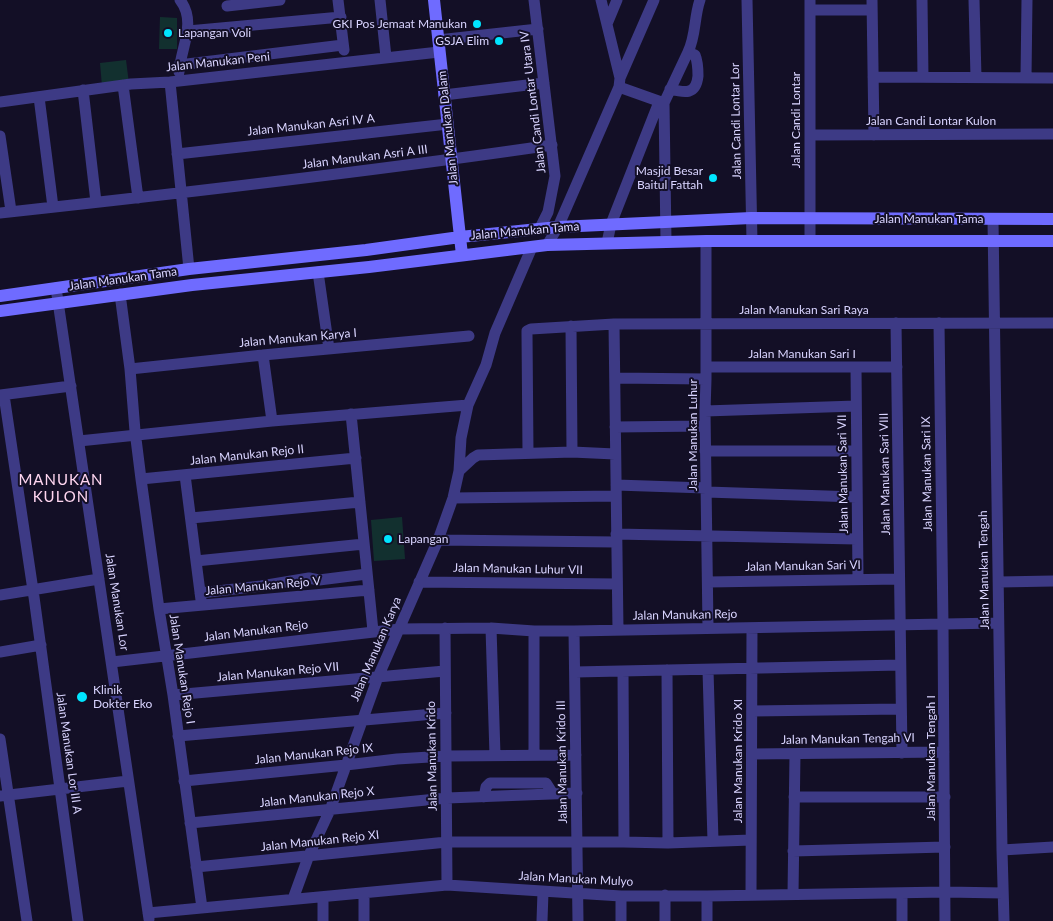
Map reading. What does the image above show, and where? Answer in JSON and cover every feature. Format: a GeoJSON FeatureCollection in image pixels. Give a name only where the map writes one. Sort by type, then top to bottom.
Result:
{"type":"FeatureCollection","features":[{"type":"Feature","properties":{"kind":"street"},"geometry":{"type":"LineString","coordinates":[[180,0],[188,15],[188,31],[174,82],[177,154],[189,269]]}},
{"type":"Feature","properties":{"kind":"street"},"geometry":{"type":"LineString","coordinates":[[227,6],[280,0]]}},
{"type":"Feature","properties":{"kind":"street"},"geometry":{"type":"LineString","coordinates":[[338,0],[346,62]]}},
{"type":"Feature","properties":{"kind":"street"},"geometry":{"type":"LineString","coordinates":[[380,0],[386,57]]}},
{"type":"Feature","properties":{"kind":"street","name":"Jalan Manukan Dalam"},"geometry":{"type":"LineString","coordinates":[[434,0],[462,255]]}},
{"type":"Feature","properties":{"kind":"street","name":"Jalan Candi Lontar Utara IV"},"geometry":{"type":"LineString","coordinates":[[534,0],[555,184],[548,212],[540,228]]}},
{"type":"Feature","properties":{"kind":"street"},"geometry":{"type":"LineString","coordinates":[[601,0],[620,83]]}},
{"type":"Feature","properties":{"kind":"street"},"geometry":{"type":"LineString","coordinates":[[608,24],[617,0]]}},
{"type":"Feature","properties":{"kind":"street"},"geometry":{"type":"LineString","coordinates":[[547,245],[558,227],[654,0]]}},
{"type":"Feature","properties":{"kind":"street"},"geometry":{"type":"LineString","coordinates":[[606,243],[611,224],[662,102],[692,44],[694,21],[700,0]]}},
{"type":"Feature","properties":{"kind":"street","name":"Jalan Candi Lontar Lor"},"geometry":{"type":"LineString","coordinates":[[747,0],[752,241]]}},
{"type":"Feature","properties":{"kind":"street"},"geometry":{"type":"LineString","coordinates":[[922,0],[923,77]]}},
{"type":"Feature","properties":{"kind":"street"},"geometry":{"type":"LineString","coordinates":[[974,0],[976,77]]}},
{"type":"Feature","properties":{"kind":"street"},"geometry":{"type":"LineString","coordinates":[[1026,78],[1027,0]]}},
{"type":"Feature","properties":{"kind":"street"},"geometry":{"type":"LineString","coordinates":[[810,5],[872,5],[874,135]]}},
{"type":"Feature","properties":{"kind":"street","name":"Jalan Candi Lontar"},"geometry":{"type":"LineString","coordinates":[[810,5],[810,241]]}},
{"type":"Feature","properties":{"kind":"street"},"geometry":{"type":"LineString","coordinates":[[188,31],[341,16]]}},
{"type":"Feature","properties":{"kind":"street","name":"Jalan Manukan Peni"},"geometry":{"type":"LineString","coordinates":[[0,102],[137,83],[174,82],[386,57],[538,29]]}},
{"type":"Feature","properties":{"kind":"street"},"geometry":{"type":"LineString","coordinates":[[180,65],[343,45]]}},
{"type":"Feature","properties":{"kind":"street"},"geometry":{"type":"LineString","coordinates":[[670,89],[686,92],[696,86],[698,61],[695,55],[688,52]]}},
{"type":"Feature","properties":{"kind":"street"},"geometry":{"type":"LineString","coordinates":[[873,76],[1053,78]]}},
{"type":"Feature","properties":{"kind":"street"},"geometry":{"type":"LineString","coordinates":[[444,95],[544,83]]}},
{"type":"Feature","properties":{"kind":"street"},"geometry":{"type":"LineString","coordinates":[[620,83],[662,102]]}},
{"type":"Feature","properties":{"kind":"street"},"geometry":{"type":"LineString","coordinates":[[123,85],[138,198]]}},
{"type":"Feature","properties":{"kind":"street"},"geometry":{"type":"LineString","coordinates":[[83,90],[96,202]]}},
{"type":"Feature","properties":{"kind":"street"},"geometry":{"type":"LineString","coordinates":[[39,98],[53,207]]}},
{"type":"Feature","properties":{"kind":"street"},"geometry":{"type":"LineString","coordinates":[[662,102],[666,242]]}},
{"type":"Feature","properties":{"kind":"street","name":"Jalan Manukan Asri IV A"},"geometry":{"type":"LineString","coordinates":[[177,154],[448,124]]}},
{"type":"Feature","properties":{"kind":"street","name":"Jalan Candi Lontar Kulon"},"geometry":{"type":"LineString","coordinates":[[810,135],[1053,134]]}},
{"type":"Feature","properties":{"kind":"street"},"geometry":{"type":"LineString","coordinates":[[0,136],[5,212]]}},
{"type":"Feature","properties":{"kind":"street","name":"Jalan Manukan Asri A III"},"geometry":{"type":"LineString","coordinates":[[5,212],[452,160],[552,145]]}},
{"type":"Feature","properties":{"kind":"street","name":"Jalan Manukan Tama"},"geometry":{"type":"LineString","coordinates":[[0,296],[189,269],[366,250],[540,228],[751,218],[1053,219]]}},
{"type":"Feature","properties":{"kind":"street","name":"Jalan Manukan Tengah"},"geometry":{"type":"LineString","coordinates":[[993,220],[1004,921]]}},
{"type":"Feature","properties":{"kind":"street","name":"Jalan Manukan Tama"},"geometry":{"type":"LineString","coordinates":[[0,311],[58,306],[120,294],[369,267],[547,245],[706,241],[1053,241]]}},
{"type":"Feature","properties":{"kind":"street","name":"Jalan Manukan Luhur"},"geometry":{"type":"LineString","coordinates":[[706,241],[705,451],[708,536],[708,628]]}},
{"type":"Feature","properties":{"kind":"street","name":"Jalan Manukan Karya"},"geometry":{"type":"LineString","coordinates":[[293,899],[309,855],[330,810],[378,677],[438,540],[453,498],[459,472],[461,438],[468,405],[486,365],[495,333],[532,247]]}},
{"type":"Feature","properties":{"kind":"street"},"geometry":{"type":"LineString","coordinates":[[366,250],[369,267]]}},
{"type":"Feature","properties":{"kind":"street"},"geometry":{"type":"LineString","coordinates":[[318,272],[329,349]]}},
{"type":"Feature","properties":{"kind":"street"},"geometry":{"type":"LineString","coordinates":[[140,276],[142,292]]}},
{"type":"Feature","properties":{"kind":"street","name":"Jalan Manukan Lor"},"geometry":{"type":"LineString","coordinates":[[56,288],[149,917]]}},
{"type":"Feature","properties":{"kind":"street","name":"Jalan Manukan Rejo I"},"geometry":{"type":"LineString","coordinates":[[120,294],[130,369],[135,435],[202,908]]}},
{"type":"Feature","properties":{"kind":"street"},"geometry":{"type":"LineString","coordinates":[[0,316],[58,306]]}},
{"type":"Feature","properties":{"kind":"street","name":"Jalan Manukan Sari VIII"},"geometry":{"type":"LineString","coordinates":[[896,323],[902,753]]}},
{"type":"Feature","properties":{"kind":"street","name":"Jalan Manukan Sari IX"},"geometry":{"type":"LineString","coordinates":[[939,323],[944,625]]}},
{"type":"Feature","properties":{"kind":"street","name":"Jalan Manukan Sari Raya"},"geometry":{"type":"LineString","coordinates":[[528,453],[527,334],[529,330],[614,324],[1053,323]]}},
{"type":"Feature","properties":{"kind":"street"},"geometry":{"type":"LineString","coordinates":[[614,324],[618,630]]}},
{"type":"Feature","properties":{"kind":"street"},"geometry":{"type":"LineString","coordinates":[[571,326],[572,452]]}},
{"type":"Feature","properties":{"kind":"street","name":"Jalan Manukan Karya I"},"geometry":{"type":"LineString","coordinates":[[130,369],[470,336]]}},
{"type":"Feature","properties":{"kind":"street"},"geometry":{"type":"LineString","coordinates":[[263,355],[272,421]]}},
{"type":"Feature","properties":{"kind":"street","name":"Jalan Manukan Sari I"},"geometry":{"type":"LineString","coordinates":[[706,367],[897,367]]}},
{"type":"Feature","properties":{"kind":"street","name":"Jalan Manukan Sari VII"},"geometry":{"type":"LineString","coordinates":[[856,368],[858,579]]}},
{"type":"Feature","properties":{"kind":"street"},"geometry":{"type":"LineString","coordinates":[[615,378],[706,379]]}},
{"type":"Feature","properties":{"kind":"street"},"geometry":{"type":"LineString","coordinates":[[2,395],[71,386]]}},
{"type":"Feature","properties":{"kind":"street","name":"Jalan Manukan Lor III A"},"geometry":{"type":"LineString","coordinates":[[2,395],[6,450],[33,589],[78,921]]}},
{"type":"Feature","properties":{"kind":"street"},"geometry":{"type":"LineString","coordinates":[[79,441],[272,421],[468,405]]}},
{"type":"Feature","properties":{"kind":"street"},"geometry":{"type":"LineString","coordinates":[[705,411],[856,406]]}},
{"type":"Feature","properties":{"kind":"street"},"geometry":{"type":"LineString","coordinates":[[351,414],[373,631]]}},
{"type":"Feature","properties":{"kind":"street"},"geometry":{"type":"LineString","coordinates":[[615,427],[705,426]]}},
{"type":"Feature","properties":{"kind":"street"},"geometry":{"type":"LineString","coordinates":[[705,451],[856,451]]}},
{"type":"Feature","properties":{"kind":"street"},"geometry":{"type":"LineString","coordinates":[[459,472],[478,455],[572,452],[616,454]]}},
{"type":"Feature","properties":{"kind":"street","name":"Jalan Manukan Rejo II"},"geometry":{"type":"LineString","coordinates":[[141,479],[356,458]]}},
{"type":"Feature","properties":{"kind":"street"},"geometry":{"type":"LineString","coordinates":[[185,475],[201,599]]}},
{"type":"Feature","properties":{"kind":"street"},"geometry":{"type":"LineString","coordinates":[[453,498],[616,490],[706,490],[856,497]]}},
{"type":"Feature","properties":{"kind":"street"},"geometry":{"type":"LineString","coordinates":[[191,518],[360,502]]}},
{"type":"Feature","properties":{"kind":"street"},"geometry":{"type":"LineString","coordinates":[[438,540],[708,536],[857,539]]}},
{"type":"Feature","properties":{"kind":"street"},"geometry":{"type":"LineString","coordinates":[[196,561],[364,544]]}},
{"type":"Feature","properties":{"kind":"street","name":"Jalan Manukan Rejo V"},"geometry":{"type":"LineString","coordinates":[[159,609],[261,586],[309,578],[319,580],[367,574]]}},
{"type":"Feature","properties":{"kind":"street"},"geometry":{"type":"LineString","coordinates":[[0,594],[100,579]]}},
{"type":"Feature","properties":{"kind":"street","name":"Jalan Manukan Sari VI"},"geometry":{"type":"LineString","coordinates":[[708,582],[899,579]]}},
{"type":"Feature","properties":{"kind":"street"},"geometry":{"type":"LineString","coordinates":[[999,582],[1053,581]]}},
{"type":"Feature","properties":{"kind":"street","name":"Jalan Manukan Luhur VII"},"geometry":{"type":"LineString","coordinates":[[419,582],[618,584]]}},
{"type":"Feature","properties":{"kind":"street","name":"Jalan Manukan Rejo V"},"geometry":{"type":"LineString","coordinates":[[201,599],[369,590]]}},
{"type":"Feature","properties":{"kind":"street","name":"Jalan Manukan Rejo"},"geometry":{"type":"LineString","coordinates":[[112,662],[400,629],[491,628],[574,631],[998,623]]}},
{"type":"Feature","properties":{"kind":"street","name":"Jalan Manukan Tengah I"},"geometry":{"type":"LineString","coordinates":[[944,625],[945,921]]}},
{"type":"Feature","properties":{"kind":"street","name":"Jalan Manukan Krido"},"geometry":{"type":"LineString","coordinates":[[445,628],[447,884]]}},
{"type":"Feature","properties":{"kind":"street"},"geometry":{"type":"LineString","coordinates":[[491,628],[495,756]]}},
{"type":"Feature","properties":{"kind":"street","name":"Jalan Manukan Krido XI"},"geometry":{"type":"LineString","coordinates":[[751,894],[752,628]]}},
{"type":"Feature","properties":{"kind":"street"},"geometry":{"type":"LineString","coordinates":[[534,631],[534,755]]}},
{"type":"Feature","properties":{"kind":"street","name":"Jalan Manukan Krido III"},"geometry":{"type":"LineString","coordinates":[[574,631],[578,921]]}},
{"type":"Feature","properties":{"kind":"street"},"geometry":{"type":"LineString","coordinates":[[0,652],[41,645]]}},
{"type":"Feature","properties":{"kind":"street"},"geometry":{"type":"LineString","coordinates":[[575,672],[900,665]]}},
{"type":"Feature","properties":{"kind":"street"},"geometry":{"type":"LineString","coordinates":[[667,670],[668,843]]}},
{"type":"Feature","properties":{"kind":"street"},"geometry":{"type":"LineString","coordinates":[[708,670],[713,841]]}},
{"type":"Feature","properties":{"kind":"street","name":"Jalan Manukan Rejo VII"},"geometry":{"type":"LineString","coordinates":[[173,695],[445,671]]}},
{"type":"Feature","properties":{"kind":"street"},"geometry":{"type":"LineString","coordinates":[[623,671],[624,842]]}},
{"type":"Feature","properties":{"kind":"street"},"geometry":{"type":"LineString","coordinates":[[752,711],[900,709]]}},
{"type":"Feature","properties":{"kind":"street"},"geometry":{"type":"LineString","coordinates":[[178,736],[446,713]]}},
{"type":"Feature","properties":{"kind":"street"},"geometry":{"type":"LineString","coordinates":[[0,739],[4,796],[27,921]]}},
{"type":"Feature","properties":{"kind":"street","name":"Jalan Manukan Tengah VI"},"geometry":{"type":"LineString","coordinates":[[752,754],[944,752]]}},
{"type":"Feature","properties":{"kind":"street","name":"Jalan Manukan Rejo IX"},"geometry":{"type":"LineString","coordinates":[[184,780],[346,766],[397,759],[446,756],[576,754]]}},
{"type":"Feature","properties":{"kind":"street"},"geometry":{"type":"LineString","coordinates":[[793,894],[795,754]]}},
{"type":"Feature","properties":{"kind":"street"},"geometry":{"type":"LineString","coordinates":[[4,796],[128,781]]}},
{"type":"Feature","properties":{"kind":"street","name":"Jalan Manukan Rejo X"},"geometry":{"type":"LineString","coordinates":[[190,823],[447,798],[576,793]]}},
{"type":"Feature","properties":{"kind":"street"},"geometry":{"type":"LineString","coordinates":[[794,797],[945,796]]}},
{"type":"Feature","properties":{"kind":"street","name":"Jalan Manukan Rejo XI"},"geometry":{"type":"LineString","coordinates":[[196,867],[447,842],[668,843],[751,840]]}},
{"type":"Feature","properties":{"kind":"street"},"geometry":{"type":"LineString","coordinates":[[793,851],[945,847]]}},
{"type":"Feature","properties":{"kind":"street"},"geometry":{"type":"LineString","coordinates":[[1002,850],[1053,847]]}},
{"type":"Feature","properties":{"kind":"street","name":"Jalan Manukan Mulyo"},"geometry":{"type":"LineString","coordinates":[[149,917],[202,908],[447,884],[621,896],[1004,893]]}},
{"type":"Feature","properties":{"kind":"street"},"geometry":{"type":"LineString","coordinates":[[542,921],[543,892]]}},
{"type":"Feature","properties":{"kind":"street"},"geometry":{"type":"LineString","coordinates":[[364,893],[364,921]]}},
{"type":"Feature","properties":{"kind":"street"},"geometry":{"type":"LineString","coordinates":[[902,893],[902,921]]}},
{"type":"Feature","properties":{"kind":"street"},"geometry":{"type":"LineString","coordinates":[[665,895],[665,921]]}},
{"type":"Feature","properties":{"kind":"street"},"geometry":{"type":"LineString","coordinates":[[323,896],[323,921]]}},
{"type":"Feature","properties":{"kind":"street"},"geometry":{"type":"LineString","coordinates":[[621,896],[621,921]]}},
{"type":"Feature","properties":{"kind":"street"},"geometry":{"type":"LineString","coordinates":[[707,896],[707,921]]}},
{"type":"Feature","properties":{"kind":"green space","name":"Lapangan Voli"},"geometry":{"type":"Polygon","coordinates":[[[160,17],[177,18],[177,49],[159,49],[160,17]]]}},
{"type":"Feature","properties":{"kind":"green space"},"geometry":{"type":"Polygon","coordinates":[[[126,60],[129,84],[102,86],[100,63],[126,60]]]}},
{"type":"Feature","properties":{"kind":"green space","name":"Lapangan"},"geometry":{"type":"Polygon","coordinates":[[[402,517],[405,559],[374,561],[371,520],[402,517]]]}},
{"type":"Feature","properties":{"kind":"place","name":"GKI Pos Jemaat Manukan"},"geometry":{"type":"Point","coordinates":[477,24]}},
{"type":"Feature","properties":{"kind":"place","name":"Lapangan Voli"},"geometry":{"type":"Point","coordinates":[168,33]}},
{"type":"Feature","properties":{"kind":"place","name":"GSJA Elim"},"geometry":{"type":"Point","coordinates":[499,41]}},
{"type":"Feature","properties":{"kind":"place","name":"Masjid Besar Baitul Fattah"},"geometry":{"type":"Point","coordinates":[713,178]}},
{"type":"Feature","properties":{"kind":"place","name":"Lapangan"},"geometry":{"type":"Point","coordinates":[388,539]}},
{"type":"Feature","properties":{"kind":"place","name":"Klinik Dokter Eko"},"geometry":{"type":"Point","coordinates":[82,697]}},
{"type":"Feature","properties":{"kind":"district","name":"MANUKAN KULON"},"geometry":{"type":"Point","coordinates":[61,488]}}]}
